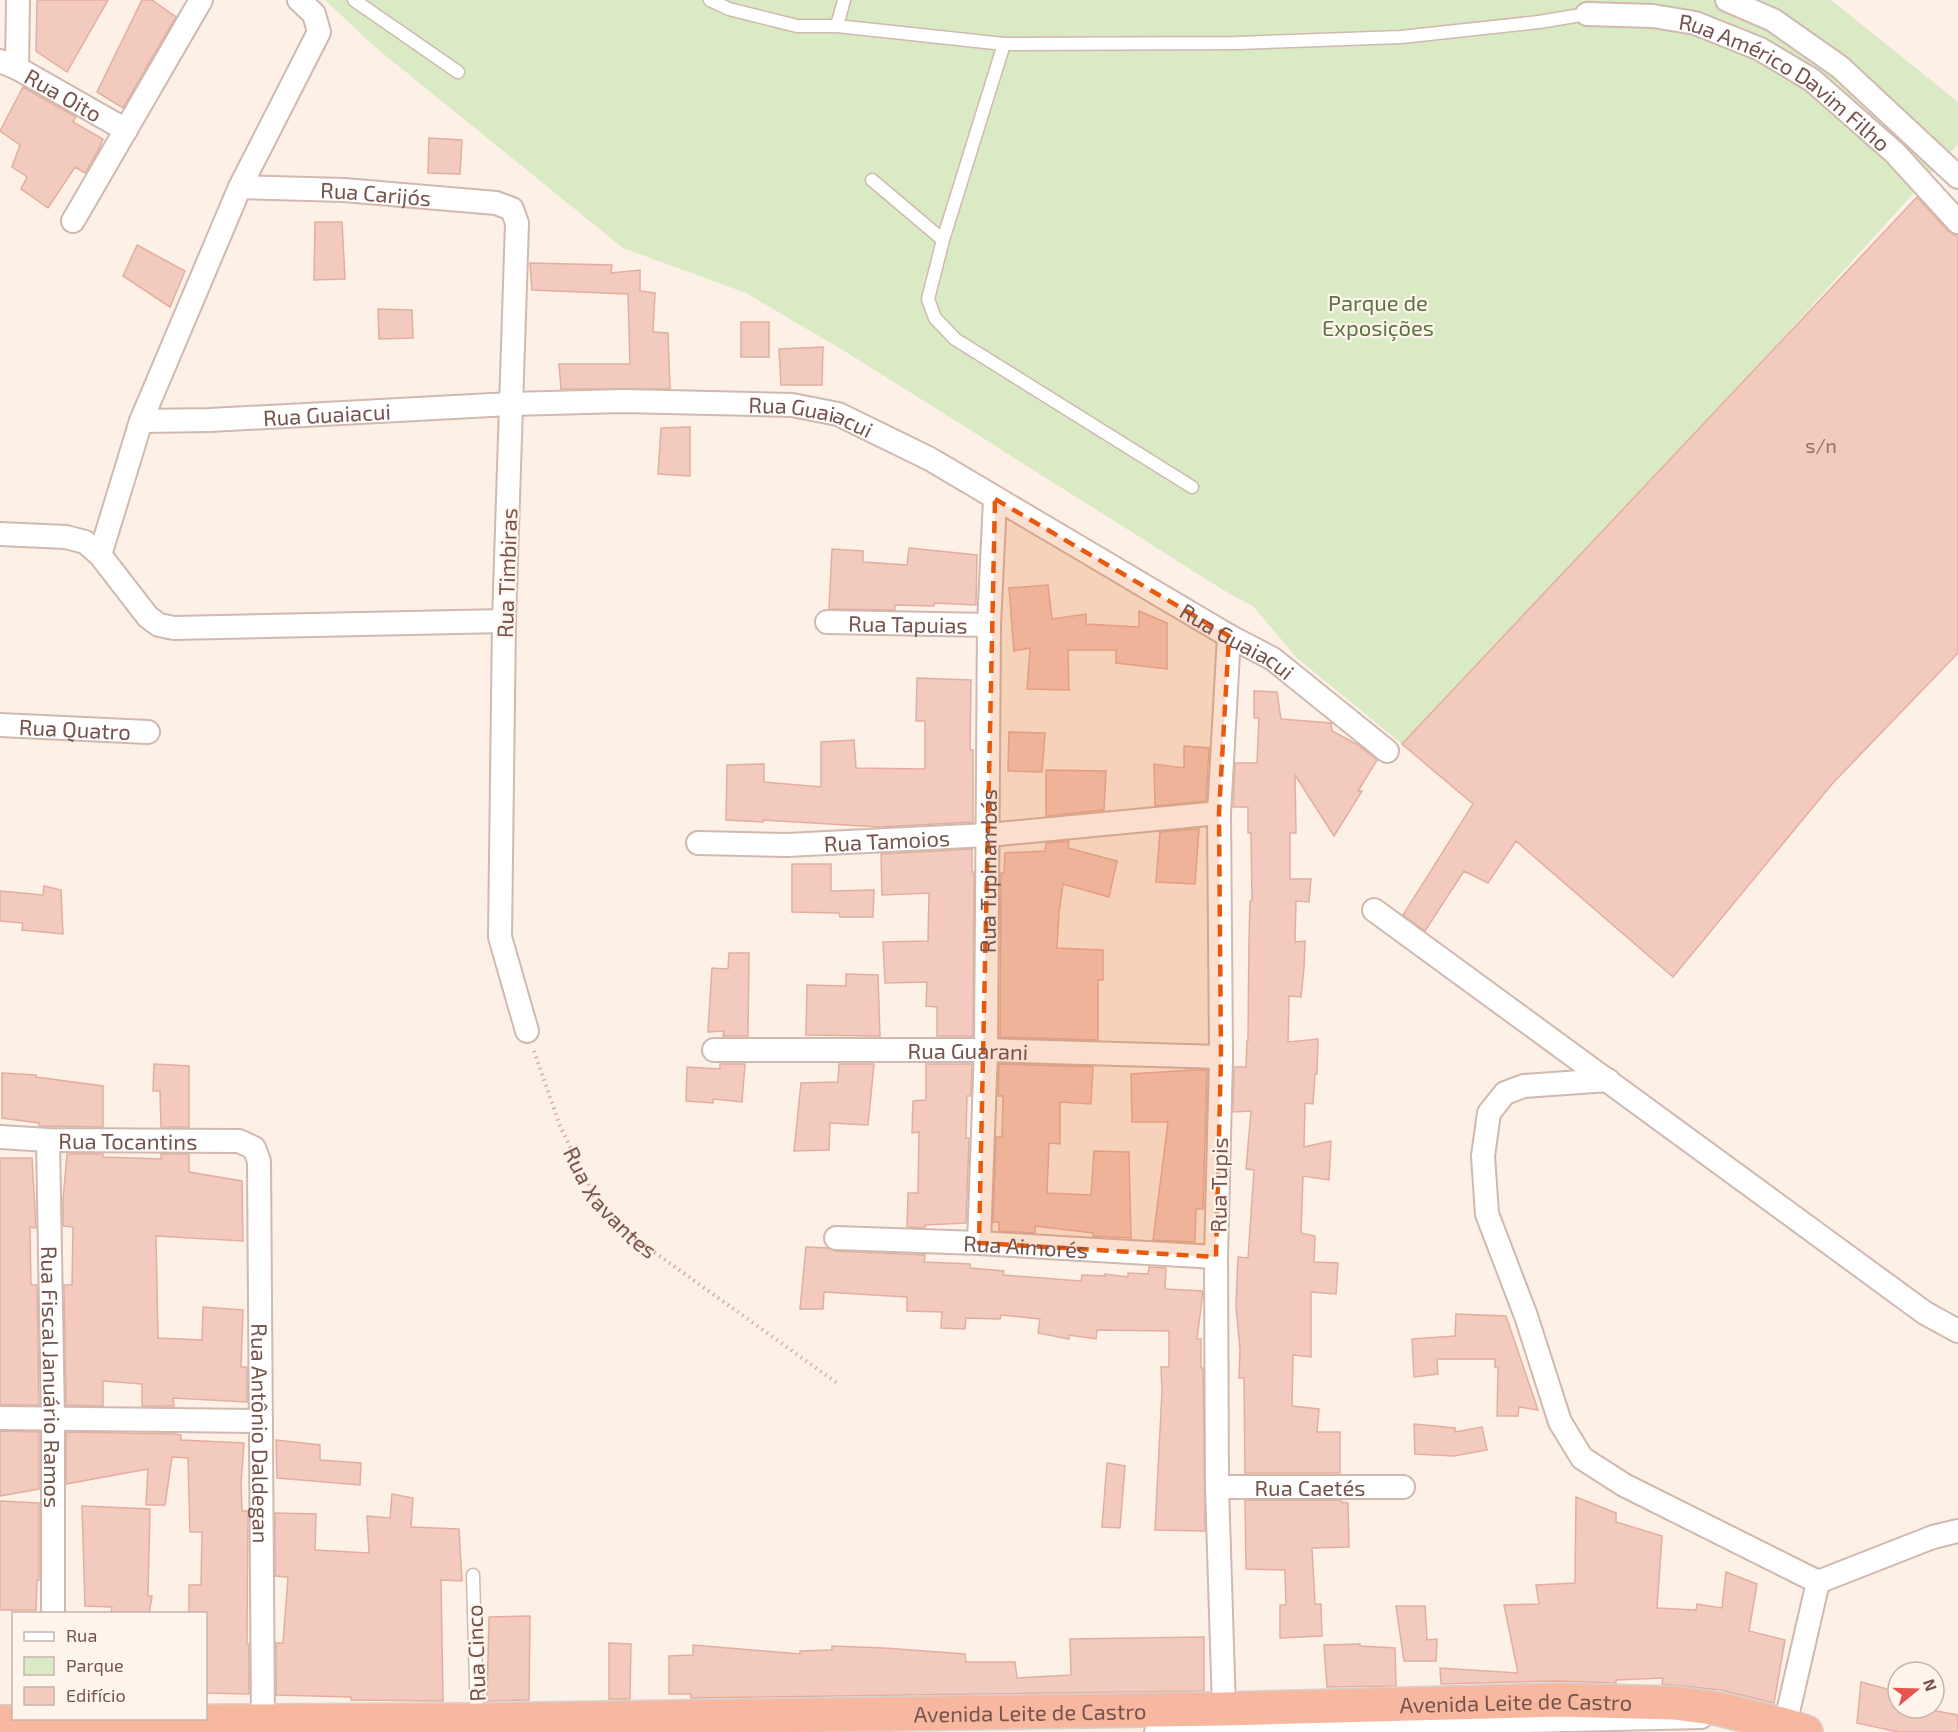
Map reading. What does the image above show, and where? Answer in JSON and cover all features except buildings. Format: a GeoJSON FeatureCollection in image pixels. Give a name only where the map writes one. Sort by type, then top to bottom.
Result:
{"type":"FeatureCollection","features":[{"type":"Feature","properties":{"kind":"highway","name":"Avenida Leite de Castro"},"geometry":{"type":"LineString","coordinates":[[0,1722],[53,1724],[263,1720],[477,1726],[1230,1724],[1559,1700],[1674,1703],[1719,1709],[1796,1728]]}},
{"type":"Feature","properties":{"kind":"street"},"geometry":{"type":"LineString","coordinates":[[9,65],[18,0]]}},
{"type":"Feature","properties":{"kind":"street"},"geometry":{"type":"LineString","coordinates":[[73,221],[201,0]]}},
{"type":"Feature","properties":{"kind":"street"},"geometry":{"type":"LineString","coordinates":[[100,555],[141,421],[240,187],[319,32],[314,14],[299,0]]}},
{"type":"Feature","properties":{"kind":"street"},"geometry":{"type":"LineString","coordinates":[[1587,14],[1630,0]]}},
{"type":"Feature","properties":{"kind":"street","name":"Rua Américo Davim Filho"},"geometry":{"type":"LineString","coordinates":[[1727,0],[1773,20],[1840,67],[1958,177]]}},
{"type":"Feature","properties":{"kind":"street","name":"Rua Américo Davim Filho"},"geometry":{"type":"LineString","coordinates":[[1587,14],[1653,16],[1695,23],[1760,49],[1812,80],[1895,153],[1958,222]]}},
{"type":"Feature","properties":{"kind":"street","name":"Rua Oito"},"geometry":{"type":"LineString","coordinates":[[9,65],[126,130]]}},
{"type":"Feature","properties":{"kind":"street","name":"Rua Carijós"},"geometry":{"type":"LineString","coordinates":[[240,187],[344,190],[496,202],[512,209]]}},
{"type":"Feature","properties":{"kind":"street","name":"Rua Timbiras"},"geometry":{"type":"LineString","coordinates":[[512,209],[517,223],[504,621],[500,937],[527,1031]]}},
{"type":"Feature","properties":{"kind":"street","name":"Rua Guaiacui"},"geometry":{"type":"LineString","coordinates":[[141,421],[210,420],[511,404],[623,401],[792,405],[838,414],[930,459],[1229,636],[1274,659],[1387,752]]}},
{"type":"Feature","properties":{"kind":"street","name":"Rua Tupinambás"},"geometry":{"type":"LineString","coordinates":[[979,1243],[986,1050],[989,625],[995,499]]}},
{"type":"Feature","properties":{"kind":"street"},"geometry":{"type":"LineString","coordinates":[[0,534],[66,537],[85,542],[100,555],[148,617],[159,625],[174,628],[504,621]]}},
{"type":"Feature","properties":{"kind":"street","name":"Rua Tapuias"},"geometry":{"type":"LineString","coordinates":[[827,622],[989,625]]}},
{"type":"Feature","properties":{"kind":"street","name":"Rua Tupis"},"geometry":{"type":"LineString","coordinates":[[1229,636],[1219,813],[1221,1056],[1216,1257],[1217,1487],[1230,1724]]}},
{"type":"Feature","properties":{"kind":"street","name":"Rua Quatro"},"geometry":{"type":"LineString","coordinates":[[0,725],[148,732]]}},
{"type":"Feature","properties":{"kind":"street","name":"Rua Tamoios"},"geometry":{"type":"LineString","coordinates":[[698,843],[787,845],[988,835],[1219,813]]}},
{"type":"Feature","properties":{"kind":"street"},"geometry":{"type":"LineString","coordinates":[[1374,910],[1925,1312],[1958,1331]]}},
{"type":"Feature","properties":{"kind":"street","name":"Rua Guarani"},"geometry":{"type":"LineString","coordinates":[[714,1050],[986,1050],[1221,1056]]}},
{"type":"Feature","properties":{"kind":"street"},"geometry":{"type":"LineString","coordinates":[[1608,1080],[1524,1086],[1505,1093],[1489,1113],[1484,1156],[1487,1214],[1526,1316],[1560,1422],[1582,1458],[1624,1485],[1818,1582],[1933,1537],[1958,1531]]}},
{"type":"Feature","properties":{"kind":"street","name":"Rua Tocantins"},"geometry":{"type":"LineString","coordinates":[[0,1137],[48,1140],[239,1141],[254,1148]]}},
{"type":"Feature","properties":{"kind":"street","name":"Rua Fiscal Januário Ramos"},"geometry":{"type":"LineString","coordinates":[[48,1140],[53,1420],[53,1612]]}},
{"type":"Feature","properties":{"kind":"street","name":"Rua Antônio Daldegan"},"geometry":{"type":"LineString","coordinates":[[254,1148],[259,1161],[263,1720]]}},
{"type":"Feature","properties":{"kind":"street","name":"Rua Aimorés"},"geometry":{"type":"LineString","coordinates":[[836,1238],[979,1243],[1216,1257]]}},
{"type":"Feature","properties":{"kind":"street"},"geometry":{"type":"LineString","coordinates":[[0,1418],[261,1421]]}},
{"type":"Feature","properties":{"kind":"street","name":"Rua Caetés"},"geometry":{"type":"LineString","coordinates":[[1217,1487],[1403,1487]]}},
{"type":"Feature","properties":{"kind":"street"},"geometry":{"type":"LineString","coordinates":[[1796,1728],[1818,1582]]}},
{"type":"Feature","properties":{"kind":"street"},"geometry":{"type":"LineString","coordinates":[[1153,1732],[1230,1724],[1713,1720],[1746,1732]]}},
{"type":"Feature","properties":{"kind":"lane"},"geometry":{"type":"LineString","coordinates":[[354,0],[458,72]]}},
{"type":"Feature","properties":{"kind":"lane"},"geometry":{"type":"LineString","coordinates":[[710,0],[729,9],[797,26],[837,26],[1004,44],[1238,43],[1401,37],[1539,22],[1587,14]]}},
{"type":"Feature","properties":{"kind":"lane"},"geometry":{"type":"LineString","coordinates":[[837,26],[844,0]]}},
{"type":"Feature","properties":{"kind":"lane"},"geometry":{"type":"LineString","coordinates":[[1004,44],[943,240],[928,299],[935,318],[955,339],[1192,487]]}},
{"type":"Feature","properties":{"kind":"lane"},"geometry":{"type":"LineString","coordinates":[[872,180],[943,240]]}},
{"type":"Feature","properties":{"kind":"lane","name":"Rua Cinco"},"geometry":{"type":"LineString","coordinates":[[473,1575],[477,1726]]}},
{"type":"Feature","properties":{"kind":"path","name":"Rua Xavantes"},"geometry":{"type":"LineString","coordinates":[[527,1031],[560,1126],[594,1196],[636,1239],[837,1383]]}},
{"type":"Feature","properties":{"kind":"highlighted area"},"geometry":{"type":"Polygon","coordinates":[[[995,499],[1229,636],[1219,813],[1221,1057],[1216,1257],[979,1243],[995,499]]]}},
{"type":"Feature","properties":{"kind":"green space","name":"Parque de Exposições"},"geometry":{"type":"Polygon","coordinates":[[[325,0],[1831,0],[1958,102],[1958,144],[1619,519],[1402,744],[1297,658],[1253,606],[1233,596],[851,355],[746,293],[623,248],[375,47],[325,0]]]}}]}
